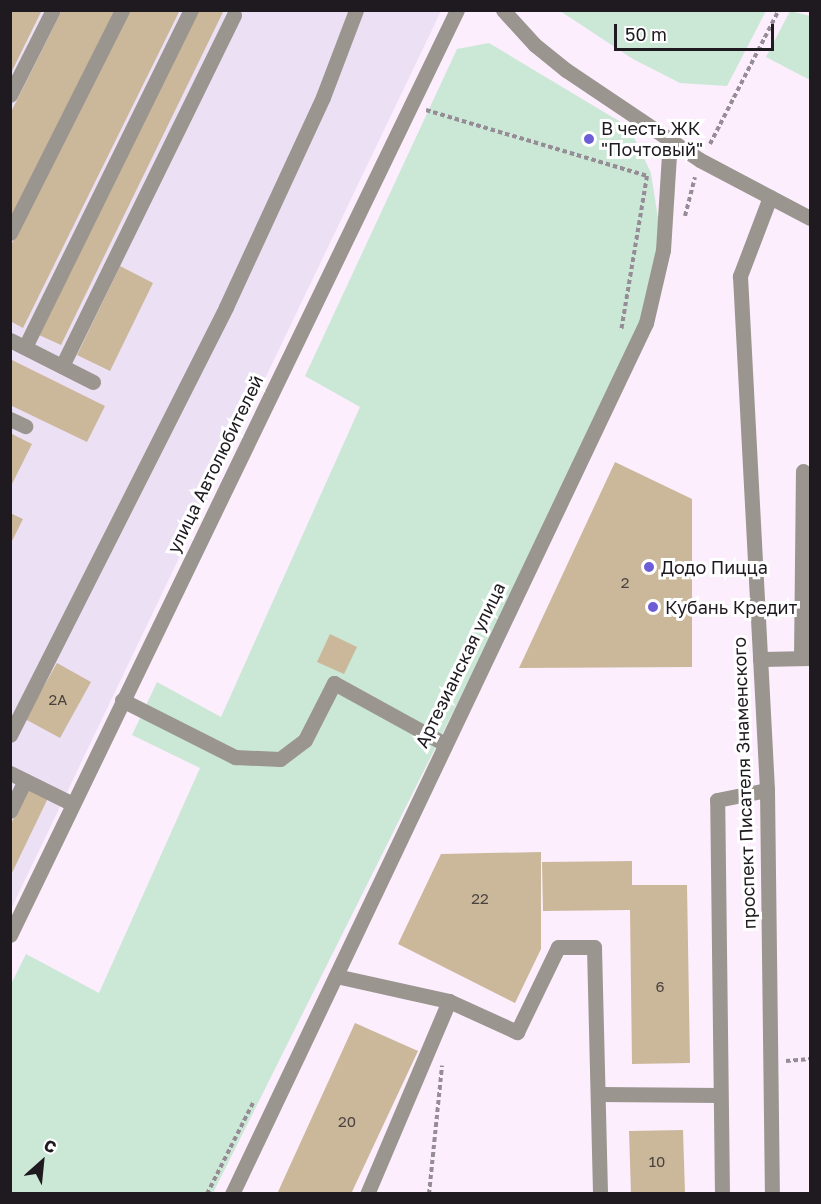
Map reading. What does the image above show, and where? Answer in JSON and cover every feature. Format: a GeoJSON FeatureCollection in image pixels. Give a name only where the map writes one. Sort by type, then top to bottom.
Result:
{"type":"FeatureCollection","features":[{"type":"Feature","properties":{"kind":"street"},"geometry":{"type":"LineString","coordinates":[[10,95],[53,10]]}},
{"type":"Feature","properties":{"kind":"street"},"geometry":{"type":"LineString","coordinates":[[10,233],[122,10]]}},
{"type":"Feature","properties":{"kind":"street"},"geometry":{"type":"LineString","coordinates":[[25,347],[191,10]]}},
{"type":"Feature","properties":{"kind":"street"},"geometry":{"type":"LineString","coordinates":[[10,735],[226,307],[323,97],[356,10]]}},
{"type":"Feature","properties":{"kind":"street","name":"улица Автолюбителей"},"geometry":{"type":"LineString","coordinates":[[10,935],[457,10]]}},
{"type":"Feature","properties":{"kind":"street"},"geometry":{"type":"LineString","coordinates":[[503,10],[535,45],[566,70],[670,140],[810,218]]}},
{"type":"Feature","properties":{"kind":"street"},"geometry":{"type":"LineString","coordinates":[[62,366],[234,15]]}},
{"type":"Feature","properties":{"kind":"street","name":"Артезианская улица"},"geometry":{"type":"LineString","coordinates":[[232,1194],[336,976],[443,742],[646,323],[663,250],[670,140]]}},
{"type":"Feature","properties":{"kind":"street","name":"проспект Писателя Знаменского"},"geometry":{"type":"LineString","coordinates":[[770,197],[740,276],[767,790],[772,1194]]}},
{"type":"Feature","properties":{"kind":"street"},"geometry":{"type":"LineString","coordinates":[[10,340],[93,382]]}},
{"type":"Feature","properties":{"kind":"street"},"geometry":{"type":"LineString","coordinates":[[10,419],[25,426]]}},
{"type":"Feature","properties":{"kind":"street"},"geometry":{"type":"LineString","coordinates":[[760,659],[806,658],[803,471]]}},
{"type":"Feature","properties":{"kind":"street"},"geometry":{"type":"LineString","coordinates":[[122,700],[235,757],[280,759],[305,740],[334,683],[443,742]]}},
{"type":"Feature","properties":{"kind":"street"},"geometry":{"type":"LineString","coordinates":[[10,773],[74,804]]}},
{"type":"Feature","properties":{"kind":"street"},"geometry":{"type":"LineString","coordinates":[[10,811],[25,780]]}},
{"type":"Feature","properties":{"kind":"street"},"geometry":{"type":"LineString","coordinates":[[722,1194],[717,800],[767,790]]}},
{"type":"Feature","properties":{"kind":"street"},"geometry":{"type":"LineString","coordinates":[[336,976],[449,1002],[517,1032],[558,947],[594,947],[600,1194]]}},
{"type":"Feature","properties":{"kind":"street"},"geometry":{"type":"LineString","coordinates":[[367,1194],[449,1002]]}},
{"type":"Feature","properties":{"kind":"street"},"geometry":{"type":"LineString","coordinates":[[599,1094],[720,1095]]}},
{"type":"Feature","properties":{"kind":"path"},"geometry":{"type":"LineString","coordinates":[[710,144],[779,10]]}},
{"type":"Feature","properties":{"kind":"path"},"geometry":{"type":"LineString","coordinates":[[423,109],[647,176],[620,342]]}},
{"type":"Feature","properties":{"kind":"path"},"geometry":{"type":"LineString","coordinates":[[429,1194],[443,1058]]}},
{"type":"Feature","properties":{"kind":"path"},"geometry":{"type":"LineString","coordinates":[[207,1194],[254,1100]]}},
{"type":"Feature","properties":{"kind":"shaded area"},"geometry":{"type":"Polygon","coordinates":[[[11,11],[441,11],[11,909],[11,11]]]}},
{"type":"Feature","properties":{"kind":"green space"},"geometry":{"type":"Polygon","coordinates":[[[560,11],[766,11],[727,86],[680,83],[633,59],[560,11]]]}},
{"type":"Feature","properties":{"kind":"green space"},"geometry":{"type":"Polygon","coordinates":[[[790,11],[810,16],[810,80],[766,57],[790,11]]]}},
{"type":"Feature","properties":{"kind":"green space"},"geometry":{"type":"Polygon","coordinates":[[[489,43],[629,127],[651,173],[663,250],[631,356],[213,1193],[11,1193],[10,986],[26,954],[99,993],[200,768],[132,735],[157,682],[221,717],[360,407],[305,376],[457,49],[489,43]]]}},
{"type":"Feature","properties":{"kind":"building"},"geometry":{"type":"Polygon","coordinates":[[[10,10],[42,10],[10,75],[10,10]]]}},
{"type":"Feature","properties":{"kind":"building"},"geometry":{"type":"Polygon","coordinates":[[[62,10],[115,10],[10,221],[10,114],[62,10]]]}},
{"type":"Feature","properties":{"kind":"building"},"geometry":{"type":"Polygon","coordinates":[[[128,10],[180,10],[23,328],[10,321],[10,247],[128,10]]]}},
{"type":"Feature","properties":{"kind":"building"},"geometry":{"type":"Polygon","coordinates":[[[198,10],[224,10],[61,345],[39,335],[198,10]]]}},
{"type":"Feature","properties":{"kind":"building"},"geometry":{"type":"Polygon","coordinates":[[[120,266],[153,283],[110,371],[77,355],[120,266]]]}},
{"type":"Feature","properties":{"kind":"building"},"geometry":{"type":"Polygon","coordinates":[[[10,359],[105,406],[87,442],[10,405],[10,359]]]}},
{"type":"Feature","properties":{"kind":"building"},"geometry":{"type":"Polygon","coordinates":[[[10,433],[32,444],[12,484],[10,483],[10,433]]]}},
{"type":"Feature","properties":{"kind":"building"},"geometry":{"type":"Polygon","coordinates":[[[615,462],[692,499],[692,667],[519,668],[615,462]]]}},
{"type":"Feature","properties":{"kind":"building"},"geometry":{"type":"Polygon","coordinates":[[[10,513],[23,519],[10,545],[10,513]]]}},
{"type":"Feature","properties":{"kind":"building"},"geometry":{"type":"Polygon","coordinates":[[[330,634],[357,647],[344,674],[317,662],[330,634]]]}},
{"type":"Feature","properties":{"kind":"building"},"geometry":{"type":"Polygon","coordinates":[[[57,663],[91,682],[60,738],[25,719],[57,663]]]}},
{"type":"Feature","properties":{"kind":"building"},"geometry":{"type":"Polygon","coordinates":[[[29,787],[49,796],[10,877],[10,826],[29,787]]]}},
{"type":"Feature","properties":{"kind":"building"},"geometry":{"type":"Polygon","coordinates":[[[541,852],[541,949],[515,1003],[398,944],[441,854],[541,852]]]}},
{"type":"Feature","properties":{"kind":"building"},"geometry":{"type":"Polygon","coordinates":[[[632,861],[632,885],[687,885],[690,1063],[632,1064],[630,910],[543,911],[542,862],[632,861]]]}},
{"type":"Feature","properties":{"kind":"building"},"geometry":{"type":"Polygon","coordinates":[[[355,1023],[418,1051],[351,1194],[277,1194],[355,1023]]]}},
{"type":"Feature","properties":{"kind":"building"},"geometry":{"type":"Polygon","coordinates":[[[683,1130],[685,1194],[631,1194],[629,1131],[683,1130]]]}},
{"type":"Feature","properties":{"kind":"place","name":"В честь ЖК \"Почтовый\""},"geometry":{"type":"Point","coordinates":[589,139]}},
{"type":"Feature","properties":{"kind":"place","name":"Додо Пицца"},"geometry":{"type":"Point","coordinates":[649,567]}},
{"type":"Feature","properties":{"kind":"place","name":"Кубань Кредит"},"geometry":{"type":"Point","coordinates":[653,607]}}]}
